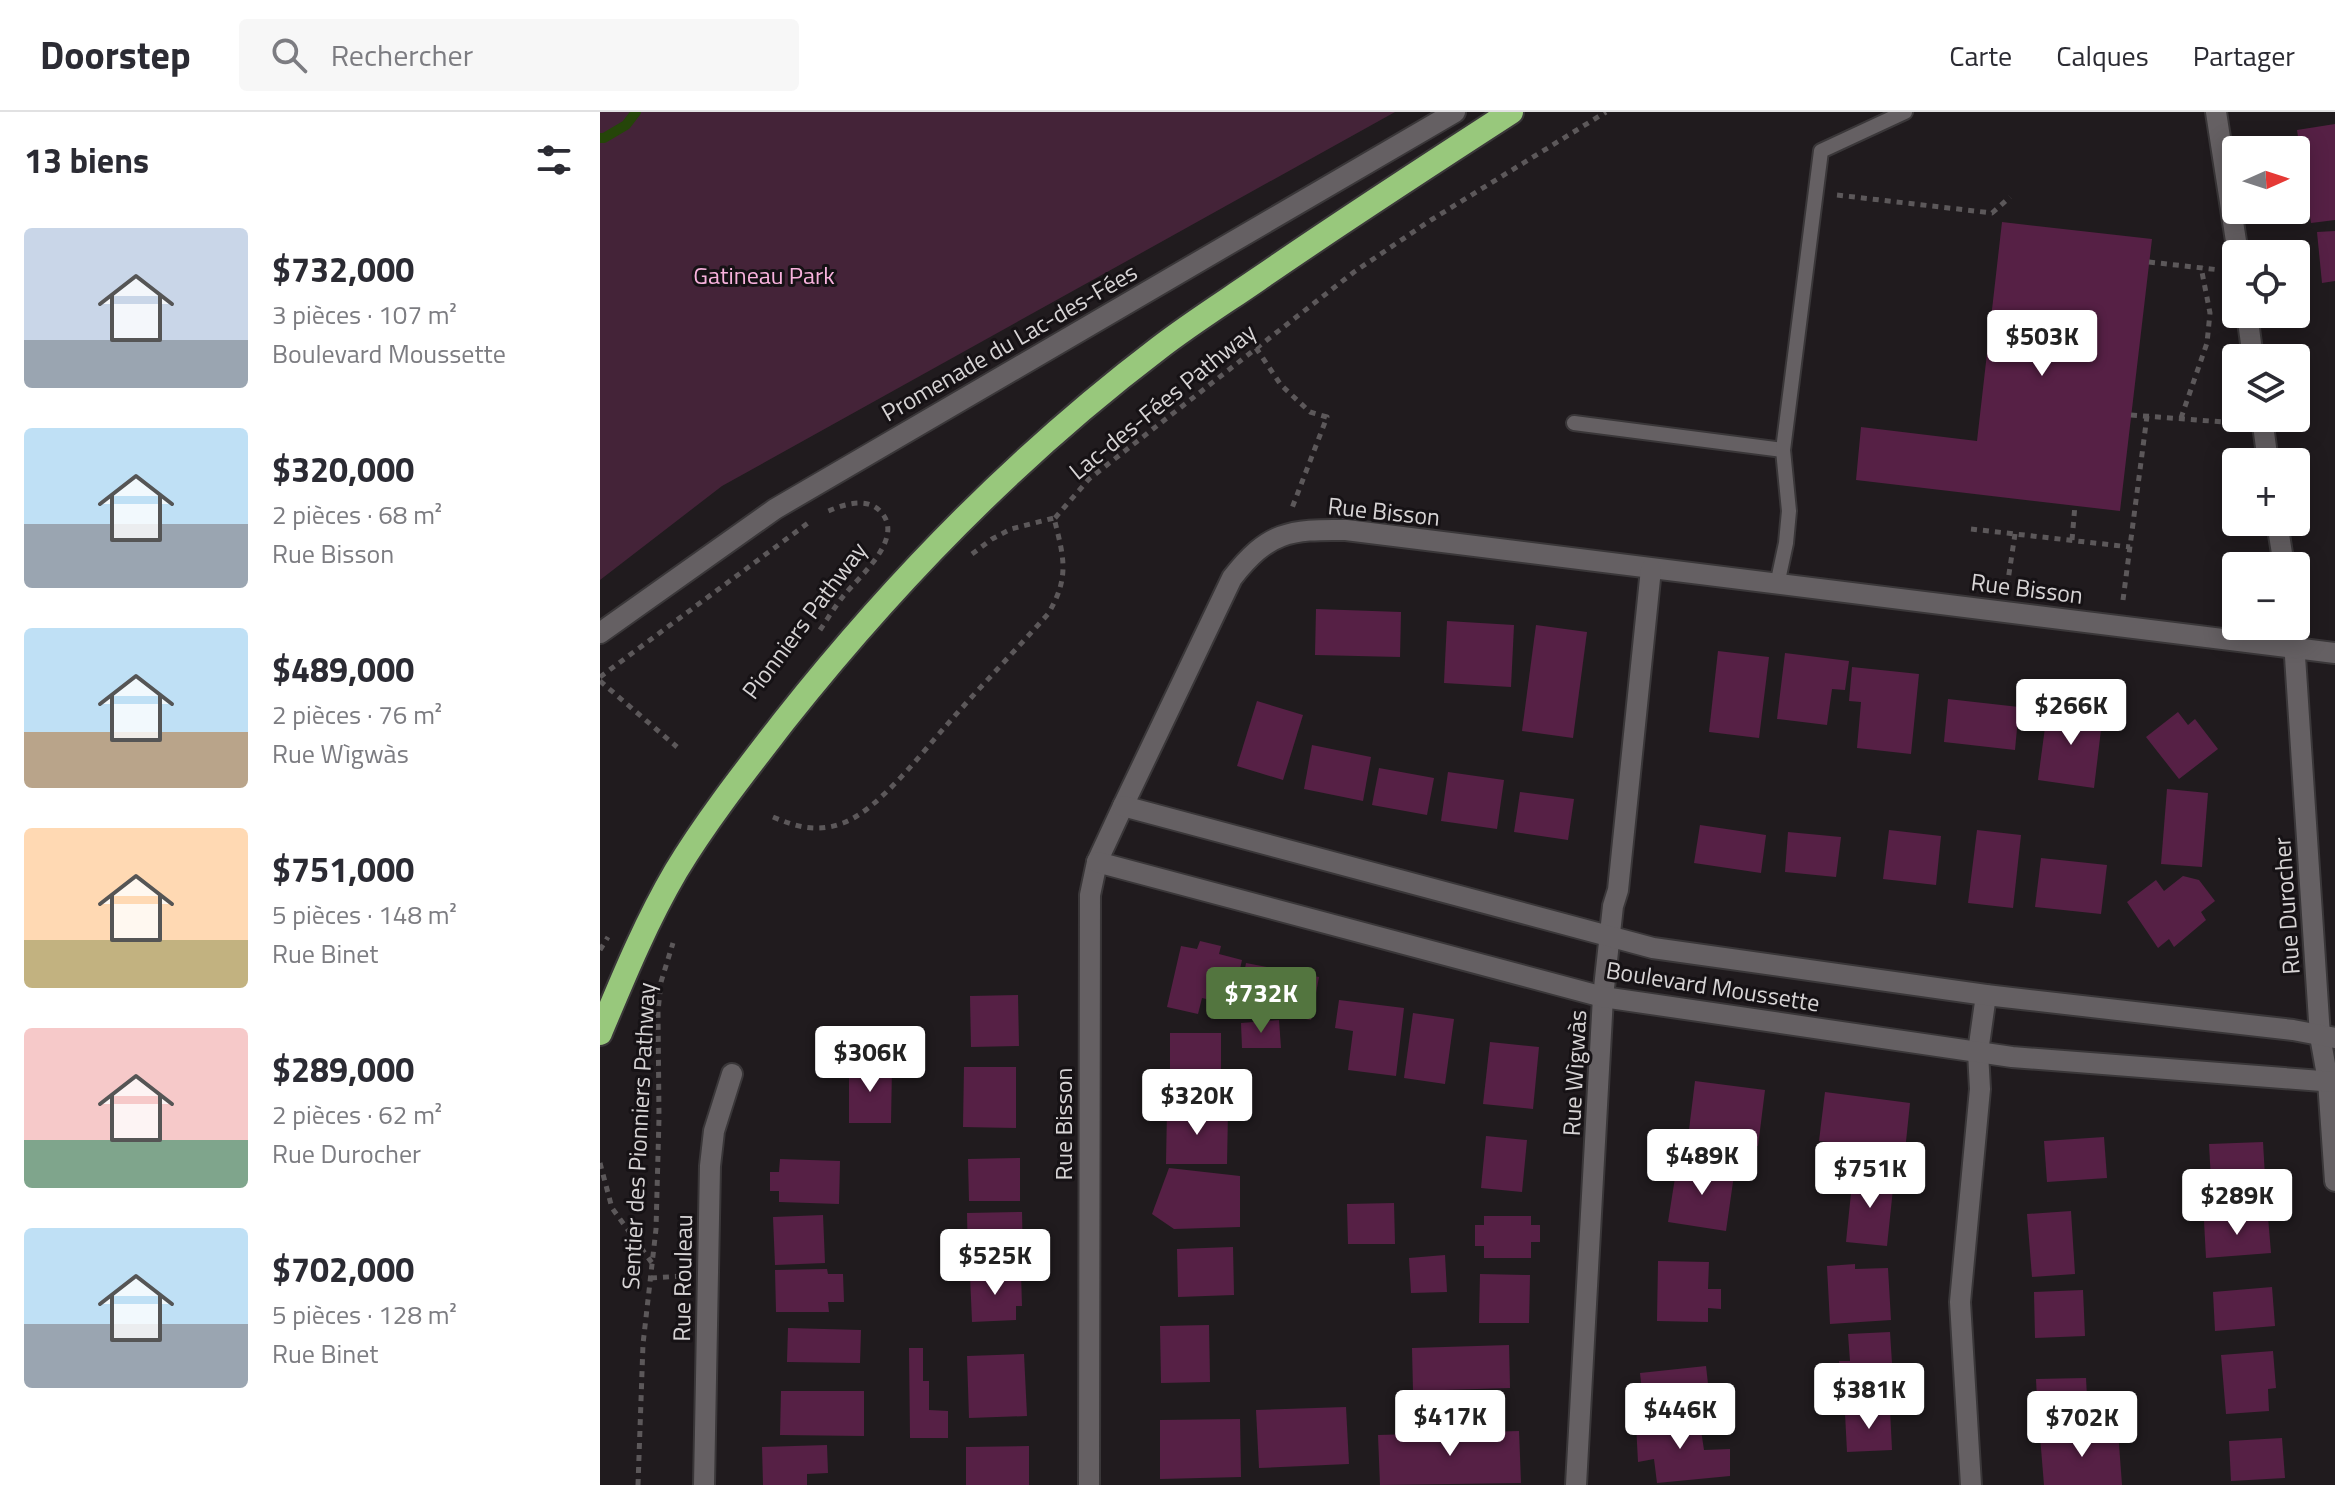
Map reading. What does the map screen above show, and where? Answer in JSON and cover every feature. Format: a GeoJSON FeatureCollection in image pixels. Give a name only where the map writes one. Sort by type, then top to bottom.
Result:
{"type":"FeatureCollection","features":[{"type":"Feature","properties":{"kind":"highway"},"geometry":{"type":"LineString","coordinates":[[600,1033],[648,924],[676,871],[740,779],[884,600],[962,519],[1038,448],[1159,347],[1511,112]]}},
{"type":"Feature","properties":{"kind":"street","name":"Promenade du Lac-des-Fées"},"geometry":{"type":"LineString","coordinates":[[600,633],[775,509],[1455,112]]}},
{"type":"Feature","properties":{"kind":"street"},"geometry":{"type":"LineString","coordinates":[[2216,112],[2236,240]]}},
{"type":"Feature","properties":{"kind":"street","name":"Rue Bisson"},"geometry":{"type":"LineString","coordinates":[[1089,1485],[1090,895],[1097,862],[1232,578],[1250,556],[1269,541],[1319,529],[1346,530],[2335,653]]}},
{"type":"Feature","properties":{"kind":"street","name":"Rue Wìgwàs"},"geometry":{"type":"LineString","coordinates":[[1576,1485],[1603,997],[1613,906],[1618,890],[1651,569]]}},
{"type":"Feature","properties":{"kind":"street","name":"Rue Durocher"},"geometry":{"type":"LineString","coordinates":[[2294,640],[2332,1081],[2335,1181]]}},
{"type":"Feature","properties":{"kind":"street","name":"Boulevard Moussette"},"geometry":{"type":"LineString","coordinates":[[1123,806],[1653,948],[1986,995],[2293,1030],[2328,1037]]}},
{"type":"Feature","properties":{"kind":"street","name":"Boulevard Moussette"},"geometry":{"type":"LineString","coordinates":[[1097,862],[1603,997],[2012,1057],[2332,1081]]}},
{"type":"Feature","properties":{"kind":"street"},"geometry":{"type":"LineString","coordinates":[[1971,1485],[1960,1302],[1980,1089],[1978,1052],[1986,995]]}},
{"type":"Feature","properties":{"kind":"street","name":"Rue Rouleau"},"geometry":{"type":"LineString","coordinates":[[704,1485],[710,1166],[714,1131],[732,1074]]}},
{"type":"Feature","properties":{"kind":"lane"},"geometry":{"type":"LineString","coordinates":[[1777,585],[1789,511],[1783,450],[1821,151],[1905,112]]}},
{"type":"Feature","properties":{"kind":"lane"},"geometry":{"type":"LineString","coordinates":[[1574,423],[1783,450]]}},
{"type":"Feature","properties":{"kind":"path","name":"Lac-des-Fées Pathway"},"geometry":{"type":"LineString","coordinates":[[1054,518],[1089,479],[1354,272],[1418,228],[1606,112]]}},
{"type":"Feature","properties":{"kind":"path"},"geometry":{"type":"LineString","coordinates":[[1816,193],[1992,213],[2010,197]]}},
{"type":"Feature","properties":{"kind":"path"},"geometry":{"type":"LineString","coordinates":[[2149,262],[2221,270]]}},
{"type":"Feature","properties":{"kind":"path"},"geometry":{"type":"LineString","coordinates":[[2181,418],[2207,343],[2210,313],[2201,267]]}},
{"type":"Feature","properties":{"kind":"path"},"geometry":{"type":"LineString","coordinates":[[1256,348],[1281,385],[1310,412],[1327,417],[1280,537]]}},
{"type":"Feature","properties":{"kind":"path"},"geometry":{"type":"LineString","coordinates":[[2131,415],[2222,419]]}},
{"type":"Feature","properties":{"kind":"path"},"geometry":{"type":"LineString","coordinates":[[2123,601],[2147,416]]}},
{"type":"Feature","properties":{"kind":"path","name":"Pionniers Pathway"},"geometry":{"type":"LineString","coordinates":[[600,679],[760,556],[819,515],[857,503],[873,504],[884,514],[888,526],[886,542],[875,562],[844,595],[818,632]]}},
{"type":"Feature","properties":{"kind":"path"},"geometry":{"type":"LineString","coordinates":[[2072,540],[2075,505]]}},
{"type":"Feature","properties":{"kind":"path"},"geometry":{"type":"LineString","coordinates":[[773,817],[811,829],[845,823],[862,812],[904,774],[1048,614],[1058,596],[1064,557],[1054,518],[1011,529],[970,555]]}},
{"type":"Feature","properties":{"kind":"path"},"geometry":{"type":"LineString","coordinates":[[1971,529],[2130,547]]}},
{"type":"Feature","properties":{"kind":"path"},"geometry":{"type":"LineString","coordinates":[[2007,588],[2015,534]]}},
{"type":"Feature","properties":{"kind":"path"},"geometry":{"type":"LineString","coordinates":[[600,679],[677,747]]}},
{"type":"Feature","properties":{"kind":"path"},"geometry":{"type":"LineString","coordinates":[[600,950],[613,928]]}},
{"type":"Feature","properties":{"kind":"path","name":"Sentier des Pionniers Pathway"},"geometry":{"type":"LineString","coordinates":[[638,1485],[643,1344],[656,1229],[658,1011],[661,982],[677,932]]}},
{"type":"Feature","properties":{"kind":"path"},"geometry":{"type":"LineString","coordinates":[[600,1163],[612,1208],[653,1264]]}},
{"type":"Feature","properties":{"kind":"green space","name":"Gatineau Park"},"geometry":{"type":"Polygon","coordinates":[[[600,112],[1395,112],[722,486],[600,580],[600,112]]]}},
{"type":"Feature","properties":{"kind":"building"},"geometry":{"type":"Polygon","coordinates":[[[2335,124],[2335,220],[2311,223],[2310,136],[2298,136],[2297,130],[2335,124]]]}},
{"type":"Feature","properties":{"kind":"building"},"geometry":{"type":"Polygon","coordinates":[[[2002,222],[2152,239],[2120,511],[1856,480],[1861,427],[1977,441],[2002,222]]]}},
{"type":"Feature","properties":{"kind":"building"},"geometry":{"type":"Polygon","coordinates":[[[2335,231],[2335,281],[2322,283],[2317,232],[2335,231]]]}},
{"type":"Feature","properties":{"kind":"building"},"geometry":{"type":"Polygon","coordinates":[[[1316,609],[1401,612],[1400,657],[1315,655],[1316,609]]]}},
{"type":"Feature","properties":{"kind":"building"},"geometry":{"type":"Polygon","coordinates":[[[1447,621],[1514,625],[1511,687],[1444,683],[1447,621]]]}},
{"type":"Feature","properties":{"kind":"building"},"geometry":{"type":"Polygon","coordinates":[[[1536,625],[1587,632],[1573,738],[1522,731],[1536,625]]]}},
{"type":"Feature","properties":{"kind":"building"},"geometry":{"type":"Polygon","coordinates":[[[1718,651],[1769,657],[1759,738],[1709,732],[1718,651]]]}},
{"type":"Feature","properties":{"kind":"building"},"geometry":{"type":"Polygon","coordinates":[[[1785,653],[1849,661],[1845,690],[1832,689],[1827,725],[1777,719],[1785,653]]]}},
{"type":"Feature","properties":{"kind":"building"},"geometry":{"type":"Polygon","coordinates":[[[1852,667],[1919,674],[1911,754],[1857,748],[1861,702],[1849,701],[1852,667]]]}},
{"type":"Feature","properties":{"kind":"building"},"geometry":{"type":"Polygon","coordinates":[[[1948,699],[2019,707],[2015,750],[1944,742],[1948,699]]]}},
{"type":"Feature","properties":{"kind":"building"},"geometry":{"type":"Polygon","coordinates":[[[1257,701],[1303,715],[1283,780],[1237,766],[1257,701]]]}},
{"type":"Feature","properties":{"kind":"building"},"geometry":{"type":"Polygon","coordinates":[[[2048,705],[2103,713],[2094,788],[2038,780],[2048,705]]]}},
{"type":"Feature","properties":{"kind":"building"},"geometry":{"type":"Polygon","coordinates":[[[2178,712],[2188,725],[2195,719],[2218,749],[2179,779],[2146,737],[2178,712]]]}},
{"type":"Feature","properties":{"kind":"building"},"geometry":{"type":"Polygon","coordinates":[[[1312,745],[1371,757],[1363,801],[1304,789],[1312,745]]]}},
{"type":"Feature","properties":{"kind":"building"},"geometry":{"type":"Polygon","coordinates":[[[1379,768],[1434,778],[1427,815],[1372,805],[1379,768]]]}},
{"type":"Feature","properties":{"kind":"building"},"geometry":{"type":"Polygon","coordinates":[[[1448,772],[1504,780],[1497,829],[1441,821],[1448,772]]]}},
{"type":"Feature","properties":{"kind":"building"},"geometry":{"type":"Polygon","coordinates":[[[2167,789],[2208,793],[2202,867],[2161,864],[2167,789]]]}},
{"type":"Feature","properties":{"kind":"building"},"geometry":{"type":"Polygon","coordinates":[[[1520,792],[1574,799],[1568,840],[1514,832],[1520,792]]]}},
{"type":"Feature","properties":{"kind":"building"},"geometry":{"type":"Polygon","coordinates":[[[1700,825],[1766,835],[1761,873],[1694,863],[1700,825]]]}},
{"type":"Feature","properties":{"kind":"building"},"geometry":{"type":"Polygon","coordinates":[[[1889,830],[1941,836],[1936,885],[1883,879],[1889,830]]]}},
{"type":"Feature","properties":{"kind":"building"},"geometry":{"type":"Polygon","coordinates":[[[1977,830],[2021,835],[2013,908],[1968,903],[1977,830]]]}},
{"type":"Feature","properties":{"kind":"building"},"geometry":{"type":"Polygon","coordinates":[[[1788,832],[1841,837],[1836,877],[1785,872],[1788,832]]]}},
{"type":"Feature","properties":{"kind":"building"},"geometry":{"type":"Polygon","coordinates":[[[2041,858],[2107,865],[2101,914],[2035,907],[2041,858]]]}},
{"type":"Feature","properties":{"kind":"building"},"geometry":{"type":"Polygon","coordinates":[[[2183,876],[2199,880],[2215,901],[2201,912],[2206,920],[2174,947],[2169,939],[2158,948],[2127,902],[2156,880],[2164,891],[2183,876]]]}},
{"type":"Feature","properties":{"kind":"building"},"geometry":{"type":"Polygon","coordinates":[[[1200,941],[1221,946],[1219,954],[1242,960],[1232,1005],[1202,998],[1198,1014],[1167,1007],[1181,946],[1197,949],[1200,941]]]}},
{"type":"Feature","properties":{"kind":"building"},"geometry":{"type":"Polygon","coordinates":[[[1246,963],[1319,977],[1311,1020],[1238,1006],[1246,963]]]}},
{"type":"Feature","properties":{"kind":"building"},"geometry":{"type":"Polygon","coordinates":[[[1018,995],[1019,1046],[971,1047],[970,996],[1018,995]]]}},
{"type":"Feature","properties":{"kind":"building"},"geometry":{"type":"Polygon","coordinates":[[[1339,1000],[1404,1008],[1396,1076],[1348,1070],[1353,1031],[1335,1028],[1339,1000]]]}},
{"type":"Feature","properties":{"kind":"building"},"geometry":{"type":"Polygon","coordinates":[[[1413,1013],[1454,1019],[1445,1084],[1404,1078],[1413,1013]]]}},
{"type":"Feature","properties":{"kind":"building"},"geometry":{"type":"Polygon","coordinates":[[[1279,1020],[1281,1048],[1242,1048],[1241,1023],[1279,1020]]]}},
{"type":"Feature","properties":{"kind":"building"},"geometry":{"type":"Polygon","coordinates":[[[1170,1033],[1221,1033],[1221,1093],[1170,1093],[1170,1033]]]}},
{"type":"Feature","properties":{"kind":"building"},"geometry":{"type":"Polygon","coordinates":[[[1490,1042],[1539,1047],[1533,1109],[1483,1104],[1490,1042]]]}},
{"type":"Feature","properties":{"kind":"building"},"geometry":{"type":"Polygon","coordinates":[[[849,1066],[892,1066],[891,1123],[849,1123],[849,1066]]]}},
{"type":"Feature","properties":{"kind":"building"},"geometry":{"type":"Polygon","coordinates":[[[964,1067],[1016,1067],[1016,1128],[963,1127],[964,1067]]]}},
{"type":"Feature","properties":{"kind":"building"},"geometry":{"type":"Polygon","coordinates":[[[1695,1081],[1765,1090],[1758,1146],[1688,1138],[1695,1081]]]}},
{"type":"Feature","properties":{"kind":"building"},"geometry":{"type":"Polygon","coordinates":[[[1825,1092],[1910,1103],[1905,1151],[1819,1141],[1825,1092]]]}},
{"type":"Feature","properties":{"kind":"building"},"geometry":{"type":"Polygon","coordinates":[[[1167,1110],[1228,1111],[1227,1164],[1166,1164],[1167,1110]]]}},
{"type":"Feature","properties":{"kind":"building"},"geometry":{"type":"Polygon","coordinates":[[[1486,1136],[1527,1140],[1522,1192],[1481,1188],[1486,1136]]]}},
{"type":"Feature","properties":{"kind":"building"},"geometry":{"type":"Polygon","coordinates":[[[2104,1137],[2107,1178],[2047,1182],[2044,1141],[2104,1137]]]}},
{"type":"Feature","properties":{"kind":"building"},"geometry":{"type":"Polygon","coordinates":[[[2263,1142],[2265,1177],[2211,1180],[2209,1144],[2263,1142]]]}},
{"type":"Feature","properties":{"kind":"building"},"geometry":{"type":"Polygon","coordinates":[[[1020,1158],[1020,1201],[969,1201],[968,1159],[1020,1158]]]}},
{"type":"Feature","properties":{"kind":"building"},"geometry":{"type":"Polygon","coordinates":[[[780,1159],[840,1161],[839,1204],[779,1202],[779,1191],[770,1191],[770,1172],[779,1172],[780,1159]]]}},
{"type":"Feature","properties":{"kind":"building"},"geometry":{"type":"Polygon","coordinates":[[[1706,1163],[1735,1168],[1726,1231],[1668,1222],[1677,1165],[1705,1170],[1706,1163]]]}},
{"type":"Feature","properties":{"kind":"building"},"geometry":{"type":"Polygon","coordinates":[[[1169,1168],[1240,1176],[1240,1227],[1174,1229],[1152,1214],[1169,1168]]]}},
{"type":"Feature","properties":{"kind":"building"},"geometry":{"type":"Polygon","coordinates":[[[1853,1174],[1894,1179],[1887,1246],[1846,1242],[1853,1174]]]}},
{"type":"Feature","properties":{"kind":"building"},"geometry":{"type":"Polygon","coordinates":[[[1394,1203],[1395,1244],[1348,1244],[1347,1204],[1394,1203]]]}},
{"type":"Feature","properties":{"kind":"building"},"geometry":{"type":"Polygon","coordinates":[[[2071,1211],[2075,1274],[2032,1277],[2027,1214],[2071,1211]]]}},
{"type":"Feature","properties":{"kind":"building"},"geometry":{"type":"Polygon","coordinates":[[[1022,1212],[1023,1259],[968,1260],[967,1213],[1022,1212]]]}},
{"type":"Feature","properties":{"kind":"building"},"geometry":{"type":"Polygon","coordinates":[[[823,1215],[825,1263],[775,1265],[773,1217],[823,1215]]]}},
{"type":"Feature","properties":{"kind":"building"},"geometry":{"type":"Polygon","coordinates":[[[1484,1216],[1531,1216],[1531,1225],[1540,1225],[1540,1242],[1531,1242],[1531,1258],[1484,1258],[1484,1246],[1475,1246],[1475,1225],[1484,1225],[1484,1216]]]}},
{"type":"Feature","properties":{"kind":"building"},"geometry":{"type":"Polygon","coordinates":[[[2268,1217],[2271,1253],[2206,1258],[2204,1221],[2268,1217]]]}},
{"type":"Feature","properties":{"kind":"building"},"geometry":{"type":"Polygon","coordinates":[[[1233,1247],[1234,1295],[1178,1297],[1177,1249],[1233,1247]]]}},
{"type":"Feature","properties":{"kind":"building"},"geometry":{"type":"Polygon","coordinates":[[[1445,1255],[1447,1292],[1411,1293],[1409,1258],[1445,1255]]]}},
{"type":"Feature","properties":{"kind":"building"},"geometry":{"type":"Polygon","coordinates":[[[1658,1261],[1709,1262],[1708,1289],[1721,1289],[1721,1309],[1708,1308],[1708,1322],[1657,1321],[1658,1261]]]}},
{"type":"Feature","properties":{"kind":"building"},"geometry":{"type":"Polygon","coordinates":[[[1855,1264],[1855,1269],[1888,1268],[1891,1320],[1830,1324],[1827,1266],[1855,1264]]]}},
{"type":"Feature","properties":{"kind":"building"},"geometry":{"type":"Polygon","coordinates":[[[827,1269],[828,1274],[843,1274],[844,1302],[828,1302],[829,1312],[776,1312],[775,1270],[827,1269]]]}},
{"type":"Feature","properties":{"kind":"building"},"geometry":{"type":"Polygon","coordinates":[[[1021,1273],[1022,1306],[1016,1306],[1016,1320],[972,1322],[970,1275],[1021,1273]]]}},
{"type":"Feature","properties":{"kind":"building"},"geometry":{"type":"Polygon","coordinates":[[[1480,1274],[1530,1275],[1529,1323],[1479,1323],[1480,1274]]]}},
{"type":"Feature","properties":{"kind":"building"},"geometry":{"type":"Polygon","coordinates":[[[2272,1287],[2275,1326],[2215,1331],[2213,1292],[2272,1287]]]}},
{"type":"Feature","properties":{"kind":"building"},"geometry":{"type":"Polygon","coordinates":[[[2083,1290],[2085,1336],[2035,1338],[2034,1292],[2083,1290]]]}},
{"type":"Feature","properties":{"kind":"building"},"geometry":{"type":"Polygon","coordinates":[[[1209,1325],[1210,1382],[1161,1383],[1160,1326],[1209,1325]]]}},
{"type":"Feature","properties":{"kind":"building"},"geometry":{"type":"Polygon","coordinates":[[[788,1328],[861,1330],[860,1363],[787,1362],[788,1328]]]}},
{"type":"Feature","properties":{"kind":"building"},"geometry":{"type":"Polygon","coordinates":[[[1890,1332],[1893,1379],[1840,1381],[1839,1361],[1850,1361],[1848,1334],[1890,1332]]]}},
{"type":"Feature","properties":{"kind":"building"},"geometry":{"type":"Polygon","coordinates":[[[1509,1345],[1510,1388],[1413,1391],[1412,1348],[1509,1345]]]}},
{"type":"Feature","properties":{"kind":"building"},"geometry":{"type":"Polygon","coordinates":[[[909,1348],[923,1348],[923,1381],[929,1381],[929,1410],[948,1411],[948,1438],[910,1438],[909,1348]]]}},
{"type":"Feature","properties":{"kind":"building"},"geometry":{"type":"Polygon","coordinates":[[[2273,1351],[2276,1388],[2268,1389],[2269,1411],[2226,1414],[2221,1355],[2273,1351]]]}},
{"type":"Feature","properties":{"kind":"building"},"geometry":{"type":"Polygon","coordinates":[[[1024,1354],[1027,1416],[969,1418],[967,1356],[1024,1354]]]}},
{"type":"Feature","properties":{"kind":"building"},"geometry":{"type":"Polygon","coordinates":[[[1706,1366],[1711,1411],[1645,1418],[1640,1373],[1706,1366]]]}},
{"type":"Feature","properties":{"kind":"building"},"geometry":{"type":"Polygon","coordinates":[[[2086,1378],[2088,1417],[2038,1419],[2036,1379],[2086,1378]]]}},
{"type":"Feature","properties":{"kind":"building"},"geometry":{"type":"Polygon","coordinates":[[[781,1391],[864,1391],[864,1436],[780,1435],[781,1391]]]}},
{"type":"Feature","properties":{"kind":"building"},"geometry":{"type":"Polygon","coordinates":[[[1346,1407],[1349,1464],[1259,1468],[1256,1410],[1346,1407]]]}},
{"type":"Feature","properties":{"kind":"building"},"geometry":{"type":"Polygon","coordinates":[[[1890,1410],[1892,1450],[1847,1452],[1845,1413],[1890,1410]]]}},
{"type":"Feature","properties":{"kind":"building"},"geometry":{"type":"Polygon","coordinates":[[[1699,1417],[1704,1450],[1730,1449],[1730,1476],[1657,1483],[1654,1459],[1638,1462],[1636,1424],[1699,1417]]]}},
{"type":"Feature","properties":{"kind":"building"},"geometry":{"type":"Polygon","coordinates":[[[1240,1419],[1241,1477],[1160,1479],[1160,1420],[1240,1419]]]}},
{"type":"Feature","properties":{"kind":"building"},"geometry":{"type":"Polygon","coordinates":[[[1519,1431],[1521,1483],[1380,1485],[1378,1435],[1519,1431]]]}},
{"type":"Feature","properties":{"kind":"building"},"geometry":{"type":"Polygon","coordinates":[[[2118,1431],[2122,1485],[2044,1485],[2040,1436],[2118,1431]]]}},
{"type":"Feature","properties":{"kind":"building"},"geometry":{"type":"Polygon","coordinates":[[[2282,1438],[2285,1478],[2231,1481],[2229,1441],[2282,1438]]]}},
{"type":"Feature","properties":{"kind":"building"},"geometry":{"type":"Polygon","coordinates":[[[827,1445],[828,1473],[807,1474],[807,1485],[763,1485],[762,1447],[827,1445]]]}},
{"type":"Feature","properties":{"kind":"building"},"geometry":{"type":"Polygon","coordinates":[[[1029,1446],[1029,1485],[966,1485],[966,1447],[1029,1446]]]}},
{"type":"Feature","properties":{"kind":"waterway"},"geometry":{"type":"LineString","coordinates":[[600,138],[626,125],[636,112]]}}]}
